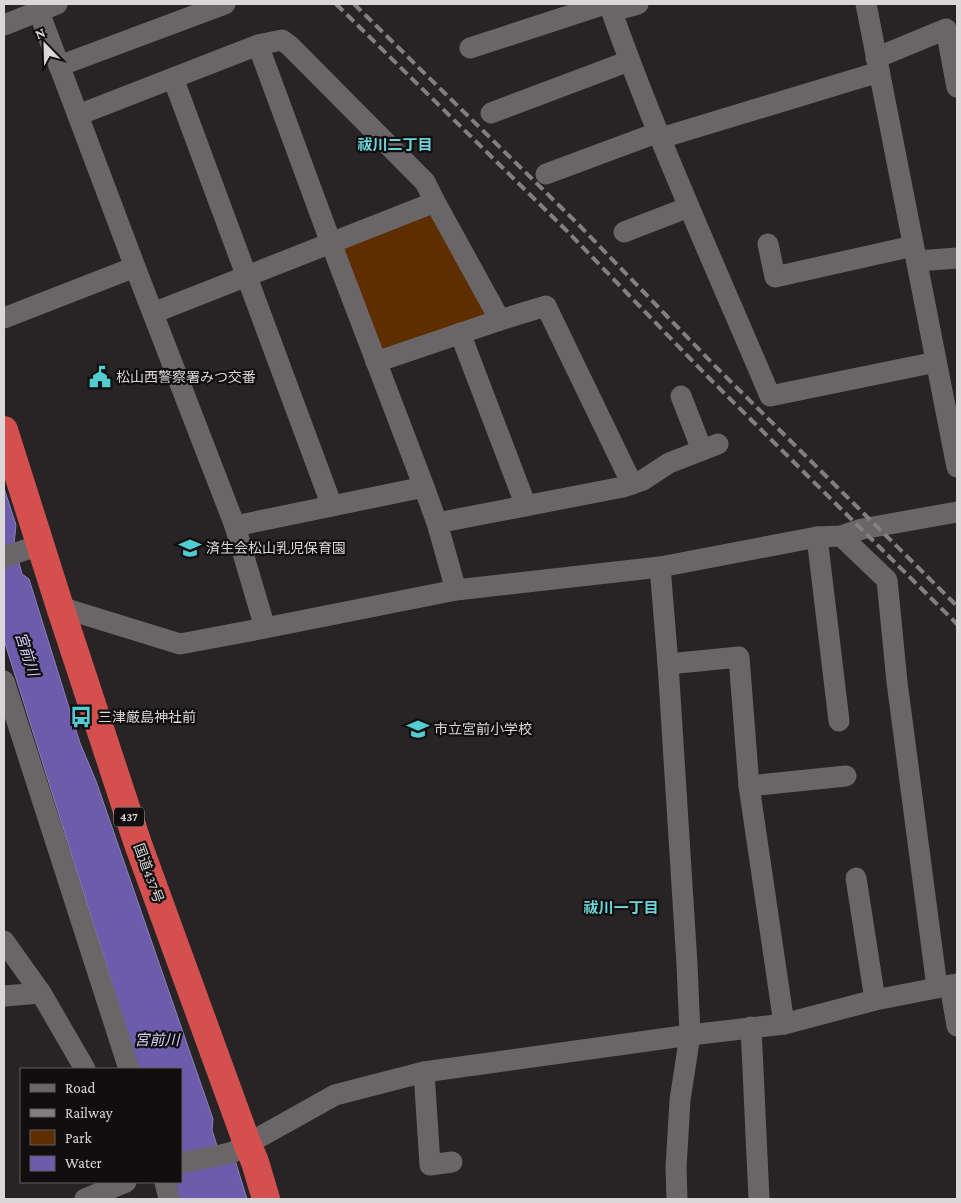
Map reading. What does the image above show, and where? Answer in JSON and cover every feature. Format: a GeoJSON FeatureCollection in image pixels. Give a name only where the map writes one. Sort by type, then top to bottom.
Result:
{"type":"FeatureCollection","features":[{"type":"Feature","properties":{"kind":"highway","name":"国道437号"},"geometry":{"type":"LineString","coordinates":[[4,430],[32,547],[60,607],[240,1147],[255,1162],[266,1199]]}},
{"type":"Feature","properties":{"kind":"street"},"geometry":{"type":"LineString","coordinates":[[59,66],[224,4]]}},
{"type":"Feature","properties":{"kind":"street"},"geometry":{"type":"LineString","coordinates":[[470,48],[609,6],[638,4]]}},
{"type":"Feature","properties":{"kind":"street"},"geometry":{"type":"LineString","coordinates":[[866,4],[915,253],[944,377],[957,467]]}},
{"type":"Feature","properties":{"kind":"street"},"geometry":{"type":"LineString","coordinates":[[4,25],[44,6],[59,66],[235,526],[265,628]]}},
{"type":"Feature","properties":{"kind":"street"},"geometry":{"type":"LineString","coordinates":[[609,6],[689,207],[770,396],[944,377]]}},
{"type":"Feature","properties":{"kind":"street"},"geometry":{"type":"LineString","coordinates":[[546,174],[877,65],[946,30],[957,87]]}},
{"type":"Feature","properties":{"kind":"street"},"geometry":{"type":"LineString","coordinates":[[78,115],[258,45],[282,40],[425,182],[500,320]]}},
{"type":"Feature","properties":{"kind":"street"},"geometry":{"type":"LineString","coordinates":[[258,45],[424,487],[437,523],[456,590]]}},
{"type":"Feature","properties":{"kind":"street"},"geometry":{"type":"LineString","coordinates":[[491,113],[629,60]]}},
{"type":"Feature","properties":{"kind":"street"},"geometry":{"type":"LineString","coordinates":[[174,78],[332,506]]}},
{"type":"Feature","properties":{"kind":"street"},"geometry":{"type":"LineString","coordinates":[[153,313],[435,202]]}},
{"type":"Feature","properties":{"kind":"street"},"geometry":{"type":"LineString","coordinates":[[624,232],[689,207]]}},
{"type":"Feature","properties":{"kind":"street"},"geometry":{"type":"LineString","coordinates":[[768,244],[775,276],[915,253],[957,258]]}},
{"type":"Feature","properties":{"kind":"street"},"geometry":{"type":"LineString","coordinates":[[4,318],[135,267]]}},
{"type":"Feature","properties":{"kind":"street"},"geometry":{"type":"LineString","coordinates":[[376,362],[546,306],[632,484]]}},
{"type":"Feature","properties":{"kind":"street"},"geometry":{"type":"LineString","coordinates":[[460,333],[526,506]]}},
{"type":"Feature","properties":{"kind":"street"},"geometry":{"type":"LineString","coordinates":[[437,523],[623,487],[643,480],[669,463],[710,447],[681,396]]}},
{"type":"Feature","properties":{"kind":"street"},"geometry":{"type":"LineString","coordinates":[[235,526],[424,487]]}},
{"type":"Feature","properties":{"kind":"street"},"geometry":{"type":"LineString","coordinates":[[60,607],[180,644],[456,590],[660,567],[817,537],[841,536],[862,529],[957,512]]}},
{"type":"Feature","properties":{"kind":"street"},"geometry":{"type":"LineString","coordinates":[[841,536],[887,580],[897,682],[948,985],[957,1026]]}},
{"type":"Feature","properties":{"kind":"street"},"geometry":{"type":"LineString","coordinates":[[817,537],[839,721]]}},
{"type":"Feature","properties":{"kind":"street"},"geometry":{"type":"LineString","coordinates":[[4,557],[32,547]]}},
{"type":"Feature","properties":{"kind":"street"},"geometry":{"type":"LineString","coordinates":[[660,567],[668,664],[690,1035],[680,1100],[676,1168],[677,1199]]}},
{"type":"Feature","properties":{"kind":"street"},"geometry":{"type":"LineString","coordinates":[[668,664],[739,658],[749,786],[784,1024]]}},
{"type":"Feature","properties":{"kind":"street"},"geometry":{"type":"LineString","coordinates":[[4,681],[129,1068]]}},
{"type":"Feature","properties":{"kind":"street"},"geometry":{"type":"LineString","coordinates":[[749,786],[846,776]]}},
{"type":"Feature","properties":{"kind":"street"},"geometry":{"type":"LineString","coordinates":[[856,878],[875,1000]]}},
{"type":"Feature","properties":{"kind":"street"},"geometry":{"type":"LineString","coordinates":[[4,941],[41,993],[84,1068]]}},
{"type":"Feature","properties":{"kind":"street"},"geometry":{"type":"LineString","coordinates":[[182,1163],[220,1156],[335,1095],[424,1072],[690,1035],[784,1024],[875,1000],[948,985]]}},
{"type":"Feature","properties":{"kind":"street"},"geometry":{"type":"LineString","coordinates":[[4,996],[41,993]]}},
{"type":"Feature","properties":{"kind":"street"},"geometry":{"type":"LineString","coordinates":[[751,1027],[759,1199]]}},
{"type":"Feature","properties":{"kind":"street"},"geometry":{"type":"LineString","coordinates":[[424,1072],[430,1165],[452,1162]]}},
{"type":"Feature","properties":{"kind":"street"},"geometry":{"type":"LineString","coordinates":[[85,1199],[124,1183]]}},
{"type":"Feature","properties":{"kind":"street"},"geometry":{"type":"LineString","coordinates":[[165,1183],[169,1199]]}},
{"type":"Feature","properties":{"kind":"green space"},"geometry":{"type":"Polygon","coordinates":[[[431,208],[491,317],[378,354],[338,245],[431,208]]]}},
{"type":"Feature","properties":{"kind":"water","name":"宮前川"},"geometry":{"type":"Polygon","coordinates":[[[4,488],[16,525],[14,544],[22,574],[29,579],[80,743],[96,781],[213,1119],[212,1130],[220,1155],[235,1160],[247,1199],[179,1199],[174,1183],[182,1183],[182,1068],[139,1068],[4,640],[4,488]]]}},
{"type":"Feature","properties":{"kind":"railway"},"geometry":{"type":"LineString","coordinates":[[336,4],[568,232],[707,376],[957,624]]}},
{"type":"Feature","properties":{"kind":"railway"},"geometry":{"type":"LineString","coordinates":[[354,4],[578,224],[716,367],[957,606]]}},
{"type":"Feature","properties":{"kind":"place","name":"松山西警察署みつ交番"},"geometry":{"type":"Point","coordinates":[100,377]}},
{"type":"Feature","properties":{"kind":"place","name":"済生会松山乳児保育園"},"geometry":{"type":"Point","coordinates":[190,548]}},
{"type":"Feature","properties":{"kind":"place","name":"三津厳島神社前"},"geometry":{"type":"Point","coordinates":[81,717]}},
{"type":"Feature","properties":{"kind":"place","name":"市立宮前小学校"},"geometry":{"type":"Point","coordinates":[418,729]}},
{"type":"Feature","properties":{"kind":"district","name":"祓川二丁目"},"geometry":{"type":"Point","coordinates":[395,145]}},
{"type":"Feature","properties":{"kind":"district","name":"祓川一丁目"},"geometry":{"type":"Point","coordinates":[621,908]}}]}
